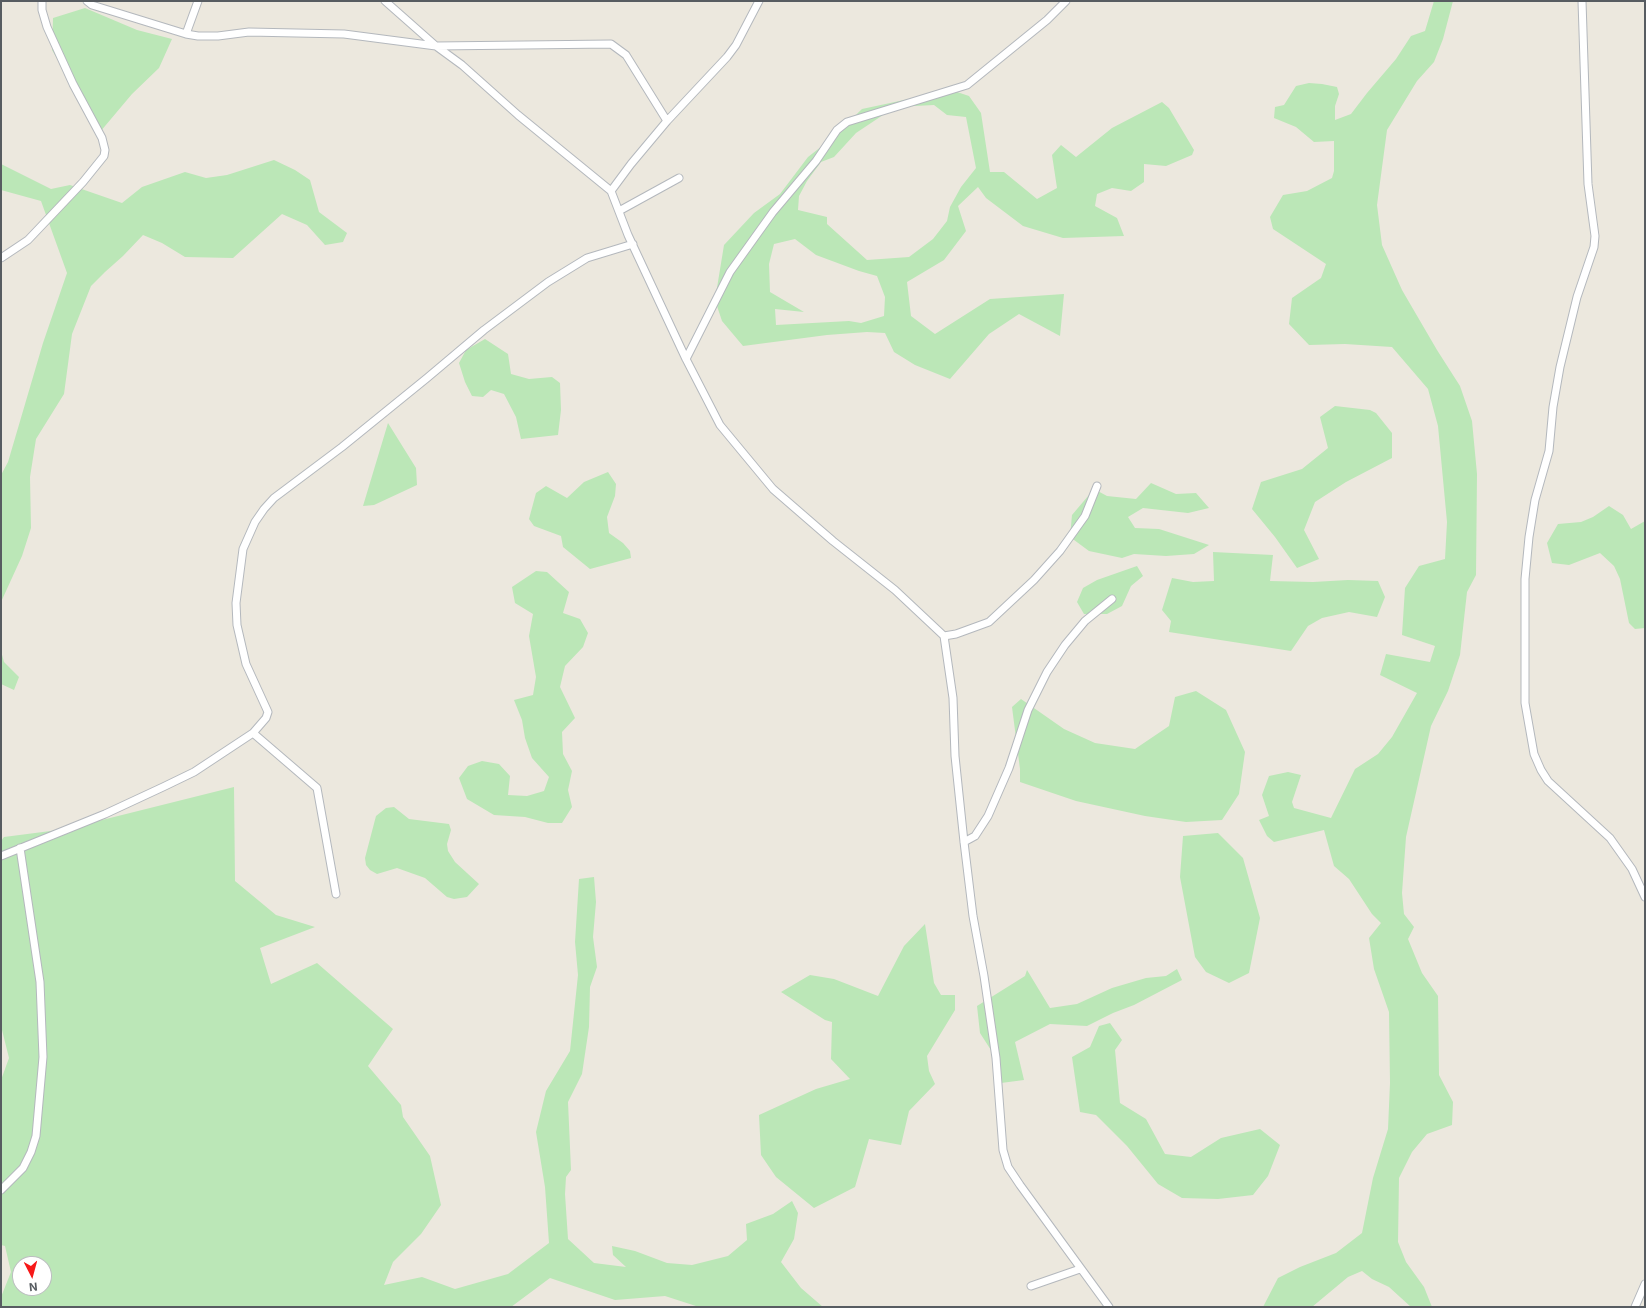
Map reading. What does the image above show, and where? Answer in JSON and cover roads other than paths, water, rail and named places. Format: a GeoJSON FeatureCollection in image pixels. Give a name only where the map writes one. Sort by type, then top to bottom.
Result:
{"type":"FeatureCollection","features":[{"type":"Feature","properties":{"kind":"street"},"geometry":{"type":"LineString","coordinates":[[1,258],[28,240],[83,182],[104,156],[104,142],[62,61],[47,27],[42,10],[42,1]]}},
{"type":"Feature","properties":{"kind":"street"},"geometry":{"type":"LineString","coordinates":[[87,1],[92,4],[186,34],[211,37],[249,32],[344,34],[436,46],[611,44],[626,56],[667,121]]}},
{"type":"Feature","properties":{"kind":"street"},"geometry":{"type":"LineString","coordinates":[[186,34],[198,1]]}},
{"type":"Feature","properties":{"kind":"street"},"geometry":{"type":"LineString","coordinates":[[385,1],[436,46],[462,65],[518,115],[611,191],[633,244],[686,359],[720,425],[773,489],[833,541],[895,590],[944,636],[953,698],[955,756],[972,916],[984,976],[996,1058],[1003,1150],[1008,1167],[1080,1269],[1109,1307]]}},
{"type":"Feature","properties":{"kind":"street"},"geometry":{"type":"LineString","coordinates":[[611,191],[631,164],[667,121],[736,45],[759,1]]}},
{"type":"Feature","properties":{"kind":"street"},"geometry":{"type":"LineString","coordinates":[[686,359],[730,272],[773,212],[816,161],[837,130],[853,120],[967,84],[1047,20],[1066,1]]}},
{"type":"Feature","properties":{"kind":"street"},"geometry":{"type":"LineString","coordinates":[[1582,1],[1588,184],[1595,236],[1594,247],[1577,297],[1560,367],[1553,407],[1549,451],[1535,500],[1529,537],[1526,579],[1525,703],[1534,754],[1541,770],[1548,781],[1575,808],[1610,838],[1632,869],[1645,897]]}},
{"type":"Feature","properties":{"kind":"street"},"geometry":{"type":"LineString","coordinates":[[619,211],[679,178]]}},
{"type":"Feature","properties":{"kind":"street"},"geometry":{"type":"LineString","coordinates":[[1,856],[105,814],[194,772],[253,733],[266,718],[268,712],[246,664],[238,631],[236,603],[243,549],[255,522],[264,509],[274,498],[342,447],[484,330],[548,282],[588,258],[633,244]]}},
{"type":"Feature","properties":{"kind":"street"},"geometry":{"type":"LineString","coordinates":[[944,636],[956,634],[989,622],[1034,580],[1060,551],[1085,516],[1097,486]]}},
{"type":"Feature","properties":{"kind":"street"},"geometry":{"type":"LineString","coordinates":[[964,842],[975,836],[988,816],[1009,768],[1028,710],[1047,672],[1065,645],[1085,621],[1112,599]]}},
{"type":"Feature","properties":{"kind":"street"},"geometry":{"type":"LineString","coordinates":[[253,733],[317,788],[336,894]]}},
{"type":"Feature","properties":{"kind":"street"},"geometry":{"type":"LineString","coordinates":[[1,1190],[23,1168],[31,1152],[36,1136],[43,1057],[40,982],[20,848]]}},
{"type":"Feature","properties":{"kind":"street"},"geometry":{"type":"LineString","coordinates":[[1031,1286],[1080,1269]]}},
{"type":"Feature","properties":{"kind":"street"},"geometry":{"type":"LineString","coordinates":[[1635,1307],[1645,1284]]}}]}
